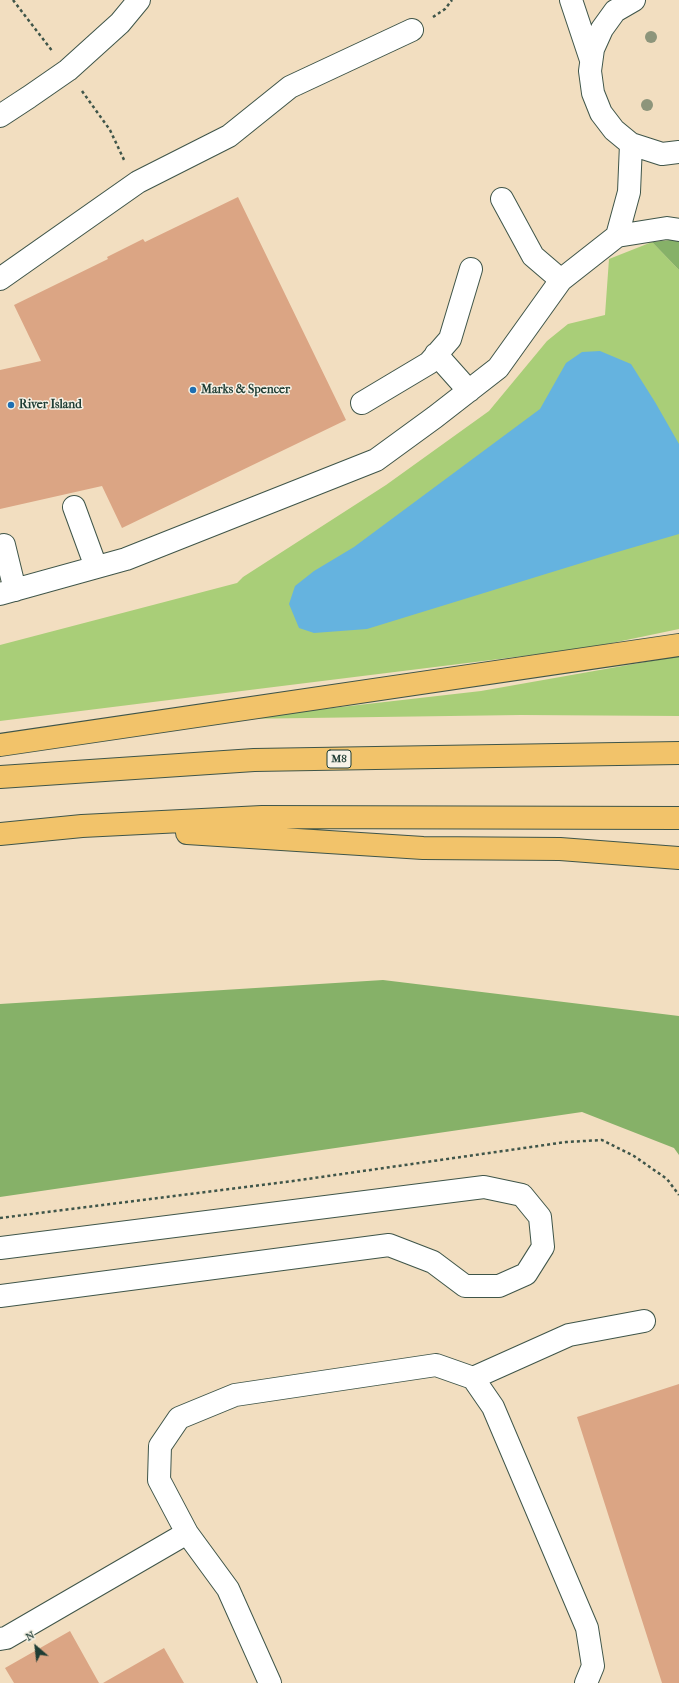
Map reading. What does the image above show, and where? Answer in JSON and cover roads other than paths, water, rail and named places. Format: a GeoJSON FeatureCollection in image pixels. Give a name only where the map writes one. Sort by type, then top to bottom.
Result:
{"type":"FeatureCollection","features":[{"type":"Feature","properties":{"kind":"highway"},"geometry":{"type":"LineString","coordinates":[[0,745],[679,645]]}},
{"type":"Feature","properties":{"kind":"highway","name":"M8"},"geometry":{"type":"LineString","coordinates":[[0,777],[254,760],[679,753]]}},
{"type":"Feature","properties":{"kind":"highway"},"geometry":{"type":"LineString","coordinates":[[0,834],[82,826],[262,817],[679,818]]}},
{"type":"Feature","properties":{"kind":"highway"},"geometry":{"type":"LineString","coordinates":[[82,826],[423,848],[560,849],[679,858]]}},
{"type":"Feature","properties":{"kind":"street"},"geometry":{"type":"LineString","coordinates":[[0,116],[29,98],[68,70],[120,23],[139,0]]}},
{"type":"Feature","properties":{"kind":"street"},"geometry":{"type":"LineString","coordinates":[[571,0],[592,60]]}},
{"type":"Feature","properties":{"kind":"street"},"geometry":{"type":"LineString","coordinates":[[634,0],[615,12],[602,29],[593,49],[590,71],[593,93],[601,113],[614,130],[631,144],[662,154],[679,152]]}},
{"type":"Feature","properties":{"kind":"street"},"geometry":{"type":"LineString","coordinates":[[0,279],[138,182],[229,136],[290,88],[412,30]]}},
{"type":"Feature","properties":{"kind":"street"},"geometry":{"type":"LineString","coordinates":[[617,236],[628,192],[631,144]]}},
{"type":"Feature","properties":{"kind":"street"},"geometry":{"type":"LineString","coordinates":[[502,199],[533,256],[561,280]]}},
{"type":"Feature","properties":{"kind":"street"},"geometry":{"type":"LineString","coordinates":[[0,546],[4,545],[8,592],[126,559],[376,460],[498,368],[561,280],[617,236],[667,228],[679,230]]}},
{"type":"Feature","properties":{"kind":"street"},"geometry":{"type":"LineString","coordinates":[[362,403],[428,363],[450,339],[471,269]]}},
{"type":"Feature","properties":{"kind":"street"},"geometry":{"type":"LineString","coordinates":[[436,354],[469,391]]}},
{"type":"Feature","properties":{"kind":"street"},"geometry":{"type":"LineString","coordinates":[[74,507],[96,567]]}},
{"type":"Feature","properties":{"kind":"street"},"geometry":{"type":"LineString","coordinates":[[0,1248],[484,1188],[522,1195],[540,1217],[543,1247],[526,1274],[499,1286],[465,1286],[433,1262],[389,1245],[0,1296]]}},
{"type":"Feature","properties":{"kind":"street"},"geometry":{"type":"LineString","coordinates":[[473,1378],[569,1335],[644,1321]]}},
{"type":"Feature","properties":{"kind":"street"},"geometry":{"type":"LineString","coordinates":[[270,1683],[228,1589],[187,1533],[159,1480],[160,1446],[179,1418],[235,1395],[436,1365],[473,1378],[494,1407],[587,1628],[593,1666],[586,1683]]}},
{"type":"Feature","properties":{"kind":"street"},"geometry":{"type":"LineString","coordinates":[[0,1639],[6,1638],[187,1533]]}},
{"type":"Feature","properties":{"kind":"water"},"geometry":{"type":"Polygon","coordinates":[[[600,351],[631,364],[679,444],[679,534],[367,629],[314,633],[299,628],[289,604],[295,586],[314,571],[354,547],[540,409],[566,363],[582,352],[600,351]]]}},
{"type":"Feature","properties":{"kind":"place","name":"Marks & Spencer"},"geometry":{"type":"Point","coordinates":[193,390]}},
{"type":"Feature","properties":{"kind":"place","name":"River Island"},"geometry":{"type":"Point","coordinates":[11,405]}}]}
